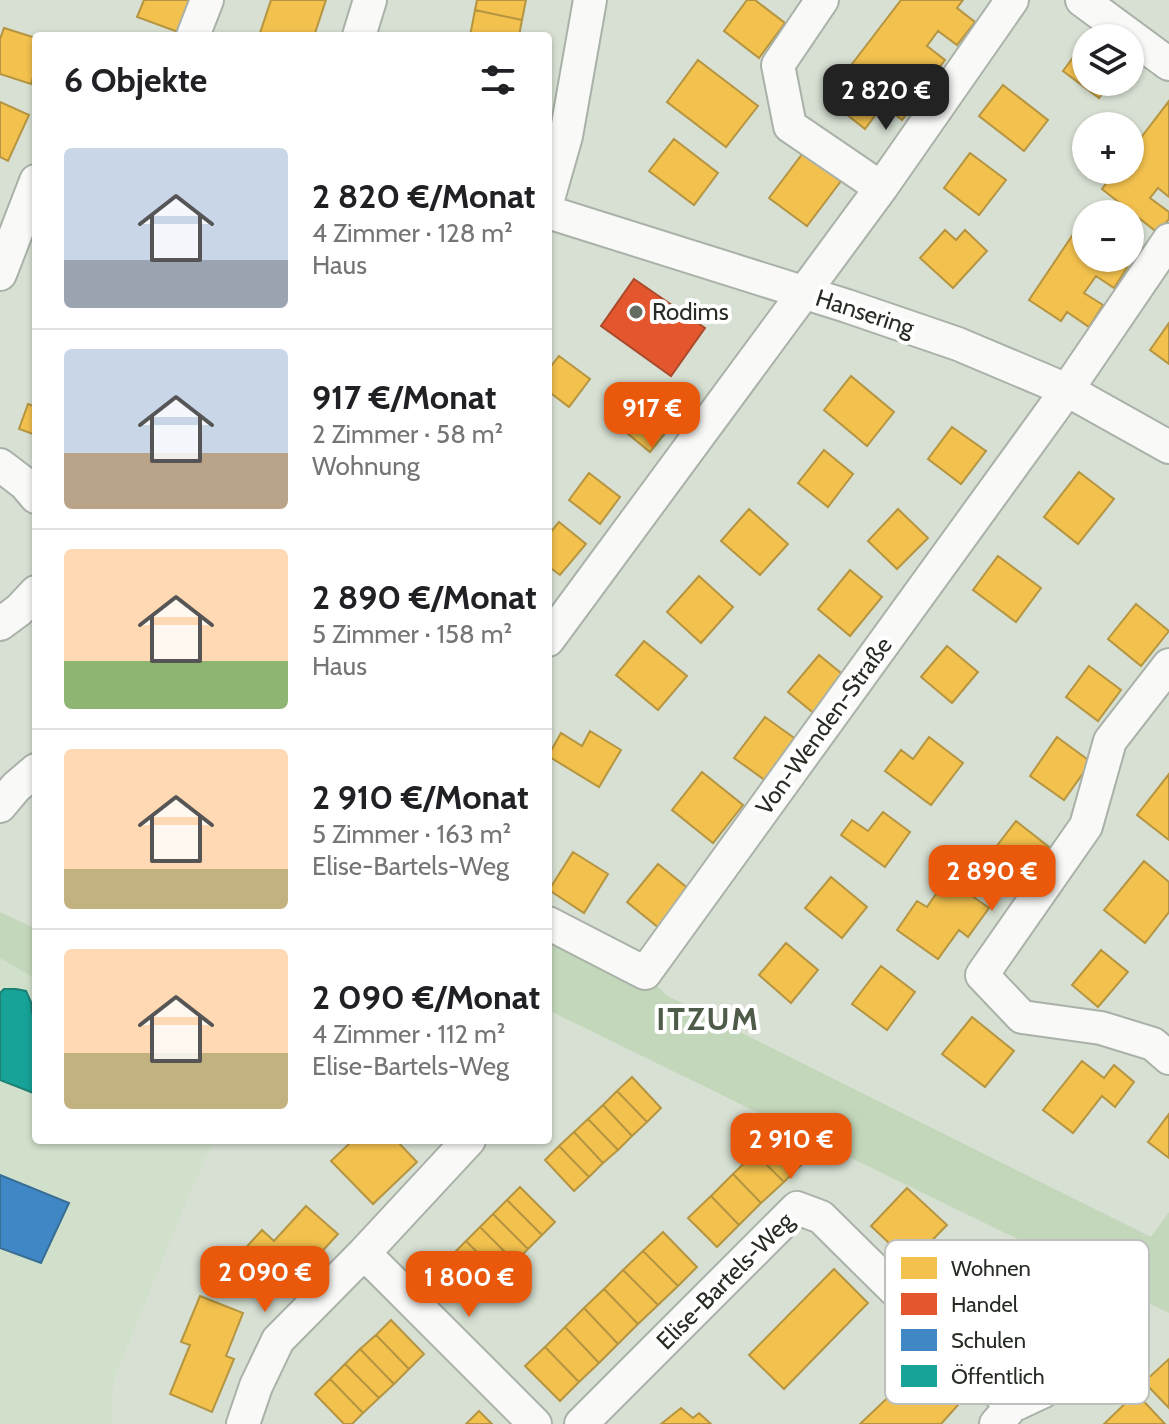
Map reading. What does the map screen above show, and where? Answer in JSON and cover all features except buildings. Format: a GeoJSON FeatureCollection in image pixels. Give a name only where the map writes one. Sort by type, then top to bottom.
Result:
{"type":"FeatureCollection","features":[{"type":"Feature","properties":{"kind":"street"},"geometry":{"type":"LineString","coordinates":[[195,32],[207,0]]}},
{"type":"Feature","properties":{"kind":"street"},"geometry":{"type":"LineString","coordinates":[[360,32],[370,0]]}},
{"type":"Feature","properties":{"kind":"street"},"geometry":{"type":"LineString","coordinates":[[552,185],[566,136],[590,0]]}},
{"type":"Feature","properties":{"kind":"street"},"geometry":{"type":"LineString","coordinates":[[822,0],[778,65],[790,126],[881,188]]}},
{"type":"Feature","properties":{"kind":"street"},"geometry":{"type":"LineString","coordinates":[[552,635],[881,188],[1012,0]]}},
{"type":"Feature","properties":{"kind":"street"},"geometry":{"type":"LineString","coordinates":[[1082,0],[1169,64]]}},
{"type":"Feature","properties":{"kind":"street"},"geometry":{"type":"LineString","coordinates":[[0,274],[32,191]]}},
{"type":"Feature","properties":{"kind":"street","name":"Hansering"},"geometry":{"type":"LineString","coordinates":[[552,213],[958,344],[1067,390],[1169,447]]}},
{"type":"Feature","properties":{"kind":"street"},"geometry":{"type":"LineString","coordinates":[[1067,390],[1169,240]]}},
{"type":"Feature","properties":{"kind":"street","name":"Von-Wenden-Straße"},"geometry":{"type":"LineString","coordinates":[[552,925],[645,973],[1067,390]]}},
{"type":"Feature","properties":{"kind":"street"},"geometry":{"type":"LineString","coordinates":[[0,465],[32,492]]}},
{"type":"Feature","properties":{"kind":"street"},"geometry":{"type":"LineString","coordinates":[[0,624],[32,596]]}},
{"type":"Feature","properties":{"kind":"street"},"geometry":{"type":"LineString","coordinates":[[1169,665],[1110,741],[1086,826],[982,975],[1022,1017],[1101,1028],[1153,1044],[1169,1058]]}},
{"type":"Feature","properties":{"kind":"street"},"geometry":{"type":"LineString","coordinates":[[0,806],[32,773]]}},
{"type":"Feature","properties":{"kind":"street"},"geometry":{"type":"LineString","coordinates":[[243,1424],[256,1386],[278,1340],[465,1144]]}},
{"type":"Feature","properties":{"kind":"street","name":"Elise-Bartels-Weg"},"geometry":{"type":"LineString","coordinates":[[581,1424],[797,1208],[821,1217],[885,1286]]}},
{"type":"Feature","properties":{"kind":"street"},"geometry":{"type":"LineString","coordinates":[[364,1253],[535,1424]]}},
{"type":"Feature","properties":{"kind":"street","name":"Elise-Bartels-Weg"},"geometry":{"type":"LineString","coordinates":[[1004,1415],[1022,1404]]}},
{"type":"Feature","properties":{"kind":"shaded area"},"geometry":{"type":"Polygon","coordinates":[[[0,912],[32,927],[32,977],[0,958],[0,912]]]}},
{"type":"Feature","properties":{"kind":"shaded area"},"geometry":{"type":"Polygon","coordinates":[[[552,925],[645,973],[666,995],[1151,1237],[1169,1212],[1169,1313],[1149,1303],[1149,1240],[1019,1240],[552,1012],[552,925]]]}},
{"type":"Feature","properties":{"kind":"shaded area"},"geometry":{"type":"Polygon","coordinates":[[[0,958],[32,977],[32,1144],[212,1144],[113,1381],[112,1424],[0,1424],[0,958]]]}},
{"type":"Feature","properties":{"kind":"place","name":"Rodims"},"geometry":{"type":"Point","coordinates":[636,312]}},
{"type":"Feature","properties":{"kind":"district","name":"ITZUM"},"geometry":{"type":"Point","coordinates":[708,1019]}}]}
